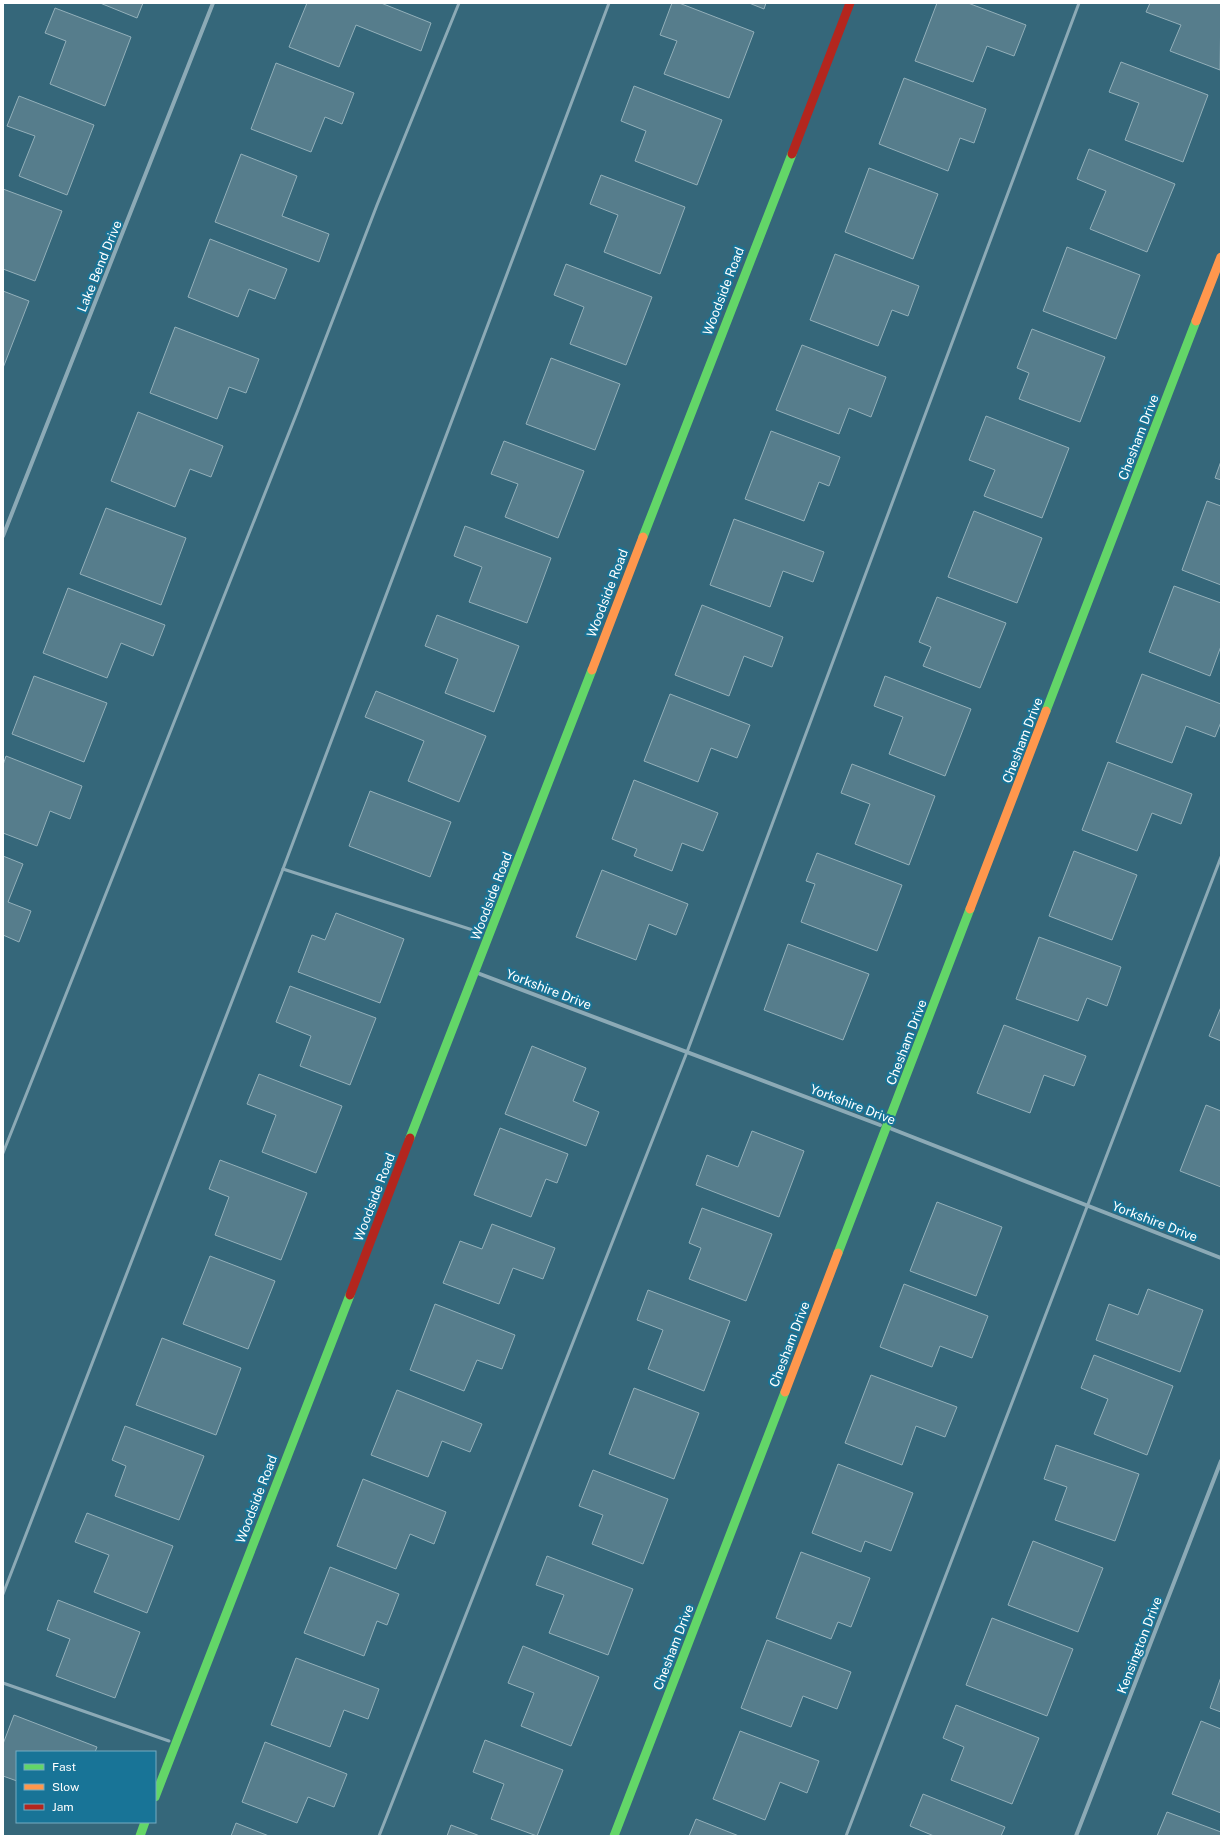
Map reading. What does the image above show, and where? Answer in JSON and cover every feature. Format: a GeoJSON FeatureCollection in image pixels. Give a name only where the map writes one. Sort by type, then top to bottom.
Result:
{"type":"FeatureCollection","features":[{"type":"Feature","properties":{"kind":"street","name":"Lake Bend Drive"},"geometry":{"type":"LineString","coordinates":[[3,536],[213,3]]}},
{"type":"Feature","properties":{"kind":"street","name":"Woodside Road"},"geometry":{"type":"LineString","coordinates":[[156,1794],[490,936],[704,375],[850,3]]}},
{"type":"Feature","properties":{"kind":"street","name":"Chesham Drive"},"geometry":{"type":"LineString","coordinates":[[614,1836],[1221,257]]}},
{"type":"Feature","properties":{"kind":"street","name":"Yorkshire Drive"},"geometry":{"type":"LineString","coordinates":[[476,972],[887,1127],[1221,1258]]}},
{"type":"Feature","properties":{"kind":"street","name":"Kensington Drive"},"geometry":{"type":"LineString","coordinates":[[1076,1836],[1221,1461]]}},
{"type":"Feature","properties":{"kind":"street"},"geometry":{"type":"LineString","coordinates":[[140,1836],[145,1823]]}},
{"type":"Feature","properties":{"kind":"lane"},"geometry":{"type":"LineString","coordinates":[[3,1153],[298,410],[377,205],[459,3]]}},
{"type":"Feature","properties":{"kind":"lane"},"geometry":{"type":"LineString","coordinates":[[3,1594],[283,869],[609,3]]}},
{"type":"Feature","properties":{"kind":"lane"},"geometry":{"type":"LineString","coordinates":[[379,1836],[687,1052],[1079,3]]}},
{"type":"Feature","properties":{"kind":"lane"},"geometry":{"type":"LineString","coordinates":[[846,1836],[1221,858]]}},
{"type":"Feature","properties":{"kind":"lane"},"geometry":{"type":"LineString","coordinates":[[283,869],[490,936]]}},
{"type":"Feature","properties":{"kind":"lane"},"geometry":{"type":"LineString","coordinates":[[3,1683],[176,1743]]}},
{"type":"Feature","properties":{"kind":"building"},"geometry":{"type":"Polygon","coordinates":[[[100,3],[143,3],[137,18],[100,3]]]}},
{"type":"Feature","properties":{"kind":"building"},"geometry":{"type":"Polygon","coordinates":[[[307,3],[381,3],[431,23],[421,51],[356,25],[339,67],[289,47],[307,3]]]}},
{"type":"Feature","properties":{"kind":"building"},"geometry":{"type":"Polygon","coordinates":[[[672,3],[679,3],[754,32],[729,98],[664,74],[677,41],[660,35],[672,3]]]}},
{"type":"Feature","properties":{"kind":"building"},"geometry":{"type":"Polygon","coordinates":[[[749,3],[766,3],[764,9],[749,3]]]}},
{"type":"Feature","properties":{"kind":"building"},"geometry":{"type":"Polygon","coordinates":[[[937,3],[968,3],[1026,25],[1014,56],[987,46],[973,82],[915,61],[937,3]]]}},
{"type":"Feature","properties":{"kind":"building"},"geometry":{"type":"Polygon","coordinates":[[[1150,3],[1221,3],[1220,70],[1170,51],[1181,25],[1146,12],[1150,3]]]}},
{"type":"Feature","properties":{"kind":"building"},"geometry":{"type":"Polygon","coordinates":[[[55,8],[131,37],[105,106],[50,84],[66,41],[45,33],[55,8]]]}},
{"type":"Feature","properties":{"kind":"building"},"geometry":{"type":"Polygon","coordinates":[[[1121,62],[1208,95],[1183,162],[1125,140],[1139,103],[1109,92],[1121,62]]]}},
{"type":"Feature","properties":{"kind":"building"},"geometry":{"type":"Polygon","coordinates":[[[276,63],[354,93],[342,124],[325,117],[311,152],[251,129],[276,63]]]}},
{"type":"Feature","properties":{"kind":"building"},"geometry":{"type":"Polygon","coordinates":[[[904,78],[986,109],[974,143],[960,138],[948,171],[879,144],[904,78]]]}},
{"type":"Feature","properties":{"kind":"building"},"geometry":{"type":"Polygon","coordinates":[[[634,86],[722,120],[697,185],[635,161],[646,131],[621,121],[634,86]]]}},
{"type":"Feature","properties":{"kind":"building"},"geometry":{"type":"Polygon","coordinates":[[[19,96],[94,125],[67,195],[19,176],[35,136],[7,126],[19,96]]]}},
{"type":"Feature","properties":{"kind":"building"},"geometry":{"type":"Polygon","coordinates":[[[1089,149],[1175,184],[1147,252],[1090,229],[1106,191],[1077,179],[1089,149]]]}},
{"type":"Feature","properties":{"kind":"building"},"geometry":{"type":"Polygon","coordinates":[[[241,154],[297,176],[282,216],[329,234],[319,262],[215,222],[241,154]]]}},
{"type":"Feature","properties":{"kind":"building"},"geometry":{"type":"Polygon","coordinates":[[[869,168],[938,194],[913,259],[845,232],[869,168]]]}},
{"type":"Feature","properties":{"kind":"building"},"geometry":{"type":"Polygon","coordinates":[[[601,175],[685,207],[660,274],[604,252],[618,215],[590,204],[601,175]]]}},
{"type":"Feature","properties":{"kind":"building"},"geometry":{"type":"Polygon","coordinates":[[[3,189],[62,211],[35,281],[3,269],[3,189]]]}},
{"type":"Feature","properties":{"kind":"building"},"geometry":{"type":"Polygon","coordinates":[[[210,239],[287,269],[275,299],[249,289],[238,317],[188,297],[210,239]]]}},
{"type":"Feature","properties":{"kind":"building"},"geometry":{"type":"Polygon","coordinates":[[[1067,247],[1140,275],[1116,339],[1043,311],[1067,247]]]}},
{"type":"Feature","properties":{"kind":"building"},"geometry":{"type":"Polygon","coordinates":[[[835,254],[919,286],[908,316],[892,310],[878,346],[810,320],[835,254]]]}},
{"type":"Feature","properties":{"kind":"building"},"geometry":{"type":"Polygon","coordinates":[[[566,264],[652,297],[626,365],[570,344],[584,307],[554,295],[566,264]]]}},
{"type":"Feature","properties":{"kind":"building"},"geometry":{"type":"Polygon","coordinates":[[[3,291],[29,301],[3,368],[3,291]]]}},
{"type":"Feature","properties":{"kind":"building"},"geometry":{"type":"Polygon","coordinates":[[[175,327],[259,359],[246,393],[229,387],[217,419],[150,393],[175,327]]]}},
{"type":"Feature","properties":{"kind":"building"},"geometry":{"type":"Polygon","coordinates":[[[1032,329],[1105,357],[1080,422],[1019,399],[1029,373],[1017,368],[1032,329]]]}},
{"type":"Feature","properties":{"kind":"building"},"geometry":{"type":"Polygon","coordinates":[[[802,345],[886,377],[871,417],[849,408],[839,434],[776,410],[802,345]]]}},
{"type":"Feature","properties":{"kind":"building"},"geometry":{"type":"Polygon","coordinates":[[[551,358],[620,384],[595,450],[526,424],[551,358]]]}},
{"type":"Feature","properties":{"kind":"building"},"geometry":{"type":"Polygon","coordinates":[[[138,412],[223,446],[211,477],[190,469],[175,507],[111,481],[138,412]]]}},
{"type":"Feature","properties":{"kind":"building"},"geometry":{"type":"Polygon","coordinates":[[[986,416],[1069,448],[1042,518],[984,496],[995,470],[969,460],[986,416]]]}},
{"type":"Feature","properties":{"kind":"building"},"geometry":{"type":"Polygon","coordinates":[[[771,431],[840,457],[829,486],[819,482],[804,521],[745,499],[771,431]]]}},
{"type":"Feature","properties":{"kind":"building"},"geometry":{"type":"Polygon","coordinates":[[[504,441],[584,471],[558,538],[505,517],[518,484],[491,474],[504,441]]]}},
{"type":"Feature","properties":{"kind":"building"},"geometry":{"type":"Polygon","coordinates":[[[1221,461],[1221,480],[1215,478],[1221,461]]]}},
{"type":"Feature","properties":{"kind":"building"},"geometry":{"type":"Polygon","coordinates":[[[1207,501],[1221,506],[1221,585],[1182,570],[1207,501]]]}},
{"type":"Feature","properties":{"kind":"building"},"geometry":{"type":"Polygon","coordinates":[[[106,508],[186,538],[161,605],[80,574],[106,508]]]}},
{"type":"Feature","properties":{"kind":"building"},"geometry":{"type":"Polygon","coordinates":[[[974,511],[1042,538],[1017,603],[948,577],[974,511]]]}},
{"type":"Feature","properties":{"kind":"building"},"geometry":{"type":"Polygon","coordinates":[[[734,519],[824,552],[813,582],[783,571],[770,607],[710,585],[734,519]]]}},
{"type":"Feature","properties":{"kind":"building"},"geometry":{"type":"Polygon","coordinates":[[[465,526],[551,558],[527,623],[469,602],[482,567],[454,556],[465,526]]]}},
{"type":"Feature","properties":{"kind":"building"},"geometry":{"type":"Polygon","coordinates":[[[1174,586],[1221,603],[1221,646],[1210,676],[1149,652],[1174,586]]]}},
{"type":"Feature","properties":{"kind":"building"},"geometry":{"type":"Polygon","coordinates":[[[68,588],[165,625],[153,656],[121,643],[107,678],[43,653],[68,588]]]}},
{"type":"Feature","properties":{"kind":"building"},"geometry":{"type":"Polygon","coordinates":[[[937,597],[1006,623],[980,688],[923,666],[931,647],[919,642],[937,597]]]}},
{"type":"Feature","properties":{"kind":"building"},"geometry":{"type":"Polygon","coordinates":[[[702,605],[783,637],[772,667],[744,656],[729,696],[675,675],[702,605]]]}},
{"type":"Feature","properties":{"kind":"building"},"geometry":{"type":"Polygon","coordinates":[[[437,615],[519,646],[494,712],[445,693],[458,659],[425,646],[437,615]]]}},
{"type":"Feature","properties":{"kind":"building"},"geometry":{"type":"Polygon","coordinates":[[[1142,674],[1221,704],[1221,722],[1215,737],[1186,726],[1172,763],[1116,742],[1142,674]]]}},
{"type":"Feature","properties":{"kind":"building"},"geometry":{"type":"Polygon","coordinates":[[[34,676],[107,703],[84,762],[12,734],[34,676]]]}},
{"type":"Feature","properties":{"kind":"building"},"geometry":{"type":"Polygon","coordinates":[[[885,676],[971,709],[945,776],[889,754],[903,717],[874,706],[885,676]]]}},
{"type":"Feature","properties":{"kind":"building"},"geometry":{"type":"Polygon","coordinates":[[[376,691],[486,736],[459,802],[408,781],[424,741],[365,717],[376,691]]]}},
{"type":"Feature","properties":{"kind":"building"},"geometry":{"type":"Polygon","coordinates":[[[670,694],[750,725],[737,758],[711,748],[698,782],[644,761],[670,694]]]}},
{"type":"Feature","properties":{"kind":"building"},"geometry":{"type":"Polygon","coordinates":[[[6,756],[82,786],[70,819],[50,811],[37,846],[3,833],[3,765],[6,756]]]}},
{"type":"Feature","properties":{"kind":"building"},"geometry":{"type":"Polygon","coordinates":[[[1108,762],[1192,794],[1181,824],[1152,813],[1137,851],[1082,830],[1108,762]]]}},
{"type":"Feature","properties":{"kind":"building"},"geometry":{"type":"Polygon","coordinates":[[[852,764],[935,796],[909,865],[855,844],[870,804],[841,793],[852,764]]]}},
{"type":"Feature","properties":{"kind":"building"},"geometry":{"type":"Polygon","coordinates":[[[634,780],[718,813],[703,851],[682,843],[672,871],[634,856],[637,849],[612,839],[634,780]]]}},
{"type":"Feature","properties":{"kind":"building"},"geometry":{"type":"Polygon","coordinates":[[[370,791],[451,822],[430,877],[349,846],[370,791]]]}},
{"type":"Feature","properties":{"kind":"building"},"geometry":{"type":"Polygon","coordinates":[[[1074,851],[1137,875],[1112,940],[1049,916],[1074,851]]]}},
{"type":"Feature","properties":{"kind":"building"},"geometry":{"type":"Polygon","coordinates":[[[817,853],[902,885],[877,951],[801,922],[815,884],[806,881],[817,853]]]}},
{"type":"Feature","properties":{"kind":"building"},"geometry":{"type":"Polygon","coordinates":[[[3,856],[23,864],[8,902],[31,911],[19,942],[3,935],[3,856]]]}},
{"type":"Feature","properties":{"kind":"building"},"geometry":{"type":"Polygon","coordinates":[[[602,870],[688,904],[676,935],[649,924],[636,960],[576,937],[602,870]]]}},
{"type":"Feature","properties":{"kind":"building"},"geometry":{"type":"Polygon","coordinates":[[[336,913],[404,939],[380,1003],[298,972],[312,935],[325,940],[336,913]]]}},
{"type":"Feature","properties":{"kind":"building"},"geometry":{"type":"Polygon","coordinates":[[[1039,937],[1121,967],[1107,1006],[1087,998],[1078,1021],[1016,999],[1039,937]]]}},
{"type":"Feature","properties":{"kind":"building"},"geometry":{"type":"Polygon","coordinates":[[[788,944],[869,974],[843,1040],[764,1010],[788,944]]]}},
{"type":"Feature","properties":{"kind":"building"},"geometry":{"type":"Polygon","coordinates":[[[290,986],[376,1018],[350,1085],[300,1066],[311,1036],[276,1022],[290,986]]]}},
{"type":"Feature","properties":{"kind":"building"},"geometry":{"type":"Polygon","coordinates":[[[1221,1007],[1221,1041],[1209,1036],[1221,1007]]]}},
{"type":"Feature","properties":{"kind":"building"},"geometry":{"type":"Polygon","coordinates":[[[1004,1025],[1086,1056],[1074,1086],[1044,1075],[1030,1113],[977,1093],[1004,1025]]]}},
{"type":"Feature","properties":{"kind":"building"},"geometry":{"type":"Polygon","coordinates":[[[532,1046],[586,1068],[573,1101],[599,1112],[586,1146],[505,1114],[532,1046]]]}},
{"type":"Feature","properties":{"kind":"building"},"geometry":{"type":"Polygon","coordinates":[[[259,1074],[342,1106],[316,1173],[262,1152],[276,1115],[247,1104],[259,1074]]]}},
{"type":"Feature","properties":{"kind":"building"},"geometry":{"type":"Polygon","coordinates":[[[1206,1105],[1221,1111],[1221,1187],[1180,1171],[1206,1105]]]}},
{"type":"Feature","properties":{"kind":"building"},"geometry":{"type":"Polygon","coordinates":[[[500,1128],[568,1154],[557,1183],[546,1179],[531,1217],[474,1195],[500,1128]]]}},
{"type":"Feature","properties":{"kind":"building"},"geometry":{"type":"Polygon","coordinates":[[[752,1131],[804,1151],[779,1217],[696,1185],[707,1155],[738,1167],[752,1131]]]}},
{"type":"Feature","properties":{"kind":"building"},"geometry":{"type":"Polygon","coordinates":[[[220,1160],[307,1193],[281,1260],[215,1235],[229,1197],[209,1189],[220,1160]]]}},
{"type":"Feature","properties":{"kind":"building"},"geometry":{"type":"Polygon","coordinates":[[[937,1202],[1002,1227],[976,1296],[910,1271],[937,1202]]]}},
{"type":"Feature","properties":{"kind":"building"},"geometry":{"type":"Polygon","coordinates":[[[702,1208],[772,1234],[746,1301],[689,1279],[701,1248],[689,1243],[702,1208]]]}},
{"type":"Feature","properties":{"kind":"building"},"geometry":{"type":"Polygon","coordinates":[[[492,1224],[555,1248],[543,1279],[513,1268],[499,1304],[443,1283],[460,1241],[482,1249],[492,1224]]]}},
{"type":"Feature","properties":{"kind":"building"},"geometry":{"type":"Polygon","coordinates":[[[210,1256],[275,1281],[248,1349],[183,1324],[210,1256]]]}},
{"type":"Feature","properties":{"kind":"building"},"geometry":{"type":"Polygon","coordinates":[[[904,1284],[988,1316],[972,1358],[940,1346],[932,1367],[880,1347],[904,1284]]]}},
{"type":"Feature","properties":{"kind":"building"},"geometry":{"type":"Polygon","coordinates":[[[1148,1289],[1203,1310],[1180,1372],[1096,1340],[1109,1304],[1138,1315],[1148,1289]]]}},
{"type":"Feature","properties":{"kind":"building"},"geometry":{"type":"Polygon","coordinates":[[[648,1290],[730,1321],[704,1391],[648,1369],[663,1330],[637,1320],[648,1290]]]}},
{"type":"Feature","properties":{"kind":"building"},"geometry":{"type":"Polygon","coordinates":[[[435,1304],[515,1335],[502,1369],[477,1360],[464,1391],[410,1370],[435,1304]]]}},
{"type":"Feature","properties":{"kind":"building"},"geometry":{"type":"Polygon","coordinates":[[[162,1338],[241,1368],[216,1435],[136,1405],[162,1338]]]}},
{"type":"Feature","properties":{"kind":"building"},"geometry":{"type":"Polygon","coordinates":[[[1094,1355],[1173,1386],[1147,1455],[1094,1434],[1108,1399],[1081,1388],[1094,1355]]]}},
{"type":"Feature","properties":{"kind":"building"},"geometry":{"type":"Polygon","coordinates":[[[871,1375],[957,1407],[945,1437],[916,1426],[902,1465],[845,1443],[871,1375]]]}},
{"type":"Feature","properties":{"kind":"building"},"geometry":{"type":"Polygon","coordinates":[[[634,1388],[699,1413],[674,1479],[609,1454],[634,1388]]]}},
{"type":"Feature","properties":{"kind":"building"},"geometry":{"type":"Polygon","coordinates":[[[397,1390],[482,1424],[470,1452],[442,1441],[428,1477],[371,1455],[397,1390]]]}},
{"type":"Feature","properties":{"kind":"building"},"geometry":{"type":"Polygon","coordinates":[[[125,1426],[204,1456],[179,1520],[115,1496],[126,1466],[112,1460],[125,1426]]]}},
{"type":"Feature","properties":{"kind":"building"},"geometry":{"type":"Polygon","coordinates":[[[1056,1445],[1139,1474],[1115,1541],[1055,1520],[1067,1487],[1044,1479],[1056,1445]]]}},
{"type":"Feature","properties":{"kind":"building"},"geometry":{"type":"Polygon","coordinates":[[[838,1464],[913,1493],[891,1551],[865,1541],[861,1552],[812,1533],[838,1464]]]}},
{"type":"Feature","properties":{"kind":"building"},"geometry":{"type":"Polygon","coordinates":[[[593,1470],[668,1499],[643,1564],[592,1544],[603,1515],[579,1506],[593,1470]]]}},
{"type":"Feature","properties":{"kind":"building"},"geometry":{"type":"Polygon","coordinates":[[[363,1479],[446,1512],[434,1544],[410,1534],[396,1569],[337,1546],[363,1479]]]}},
{"type":"Feature","properties":{"kind":"building"},"geometry":{"type":"Polygon","coordinates":[[[87,1513],[173,1546],[147,1613],[94,1592],[109,1555],[75,1542],[87,1513]]]}},
{"type":"Feature","properties":{"kind":"building"},"geometry":{"type":"Polygon","coordinates":[[[1033,1541],[1103,1568],[1078,1632],[1008,1605],[1033,1541]]]}},
{"type":"Feature","properties":{"kind":"building"},"geometry":{"type":"Polygon","coordinates":[[[801,1552],[870,1578],[851,1627],[838,1622],[831,1639],[776,1618],[801,1552]]]}},
{"type":"Feature","properties":{"kind":"building"},"geometry":{"type":"Polygon","coordinates":[[[547,1556],[633,1589],[608,1655],[549,1633],[564,1595],[536,1585],[547,1556]]]}},
{"type":"Feature","properties":{"kind":"building"},"geometry":{"type":"Polygon","coordinates":[[[330,1567],[399,1594],[387,1625],[377,1621],[364,1656],[304,1633],[330,1567]]]}},
{"type":"Feature","properties":{"kind":"building"},"geometry":{"type":"Polygon","coordinates":[[[58,1600],[140,1632],[115,1698],[56,1676],[70,1639],[47,1630],[58,1600]]]}},
{"type":"Feature","properties":{"kind":"building"},"geometry":{"type":"Polygon","coordinates":[[[992,1618],[1073,1649],[1047,1716],[966,1685],[992,1618]]]}},
{"type":"Feature","properties":{"kind":"building"},"geometry":{"type":"Polygon","coordinates":[[[767,1640],[851,1672],[837,1709],[803,1696],[791,1727],[741,1708],[767,1640]]]}},
{"type":"Feature","properties":{"kind":"building"},"geometry":{"type":"Polygon","coordinates":[[[523,1646],[599,1677],[571,1746],[521,1726],[534,1693],[508,1683],[523,1646]]]}},
{"type":"Feature","properties":{"kind":"building"},"geometry":{"type":"Polygon","coordinates":[[[296,1658],[379,1689],[368,1719],[344,1710],[330,1747],[271,1725],[296,1658]]]}},
{"type":"Feature","properties":{"kind":"building"},"geometry":{"type":"Polygon","coordinates":[[[1221,1677],[1221,1712],[1210,1708],[1221,1677]]]}},
{"type":"Feature","properties":{"kind":"building"},"geometry":{"type":"Polygon","coordinates":[[[956,1705],[1039,1738],[1012,1804],[951,1780],[964,1747],[943,1738],[956,1705]]]}},
{"type":"Feature","properties":{"kind":"building"},"geometry":{"type":"Polygon","coordinates":[[[14,1715],[97,1747],[95,1751],[16,1751],[16,1781],[3,1776],[3,1744],[14,1715]]]}},
{"type":"Feature","properties":{"kind":"building"},"geometry":{"type":"Polygon","coordinates":[[[1201,1721],[1221,1729],[1221,1813],[1172,1794],[1201,1721]]]}},
{"type":"Feature","properties":{"kind":"building"},"geometry":{"type":"Polygon","coordinates":[[[740,1731],[819,1761],[807,1793],[780,1782],[765,1820],[713,1799],[740,1731]]]}},
{"type":"Feature","properties":{"kind":"building"},"geometry":{"type":"Polygon","coordinates":[[[485,1740],[563,1770],[537,1836],[491,1819],[504,1784],[473,1772],[485,1740]]]}},
{"type":"Feature","properties":{"kind":"building"},"geometry":{"type":"Polygon","coordinates":[[[265,1742],[347,1774],[334,1807],[308,1797],[297,1823],[242,1802],[265,1742]]]}},
{"type":"Feature","properties":{"kind":"building"},"geometry":{"type":"Polygon","coordinates":[[[923,1794],[1005,1827],[1001,1836],[934,1836],[910,1826],[923,1794]]]}},
{"type":"Feature","properties":{"kind":"building"},"geometry":{"type":"Polygon","coordinates":[[[1167,1812],[1221,1832],[1221,1836],[1157,1836],[1167,1812]]]}},
{"type":"Feature","properties":{"kind":"building"},"geometry":{"type":"Polygon","coordinates":[[[696,1819],[739,1836],[689,1836],[696,1819]]]}},
{"type":"Feature","properties":{"kind":"building"},"geometry":{"type":"Polygon","coordinates":[[[236,1823],[269,1836],[231,1836],[236,1823]]]}},
{"type":"Feature","properties":{"kind":"building"},"geometry":{"type":"Polygon","coordinates":[[[451,1825],[480,1836],[447,1836],[451,1825]]]}},
{"type":"Feature","properties":{"kind":"traffic: fast"},"geometry":{"type":"LineString","coordinates":[[643,537],[792,154]]}},
{"type":"Feature","properties":{"kind":"traffic: fast"},"geometry":{"type":"LineString","coordinates":[[1046,711],[1196,321]]}},
{"type":"Feature","properties":{"kind":"traffic: fast"},"geometry":{"type":"LineString","coordinates":[[410,1138],[592,670]]}},
{"type":"Feature","properties":{"kind":"traffic: fast"},"geometry":{"type":"LineString","coordinates":[[838,1253],[970,909]]}},
{"type":"Feature","properties":{"kind":"traffic: fast"},"geometry":{"type":"LineString","coordinates":[[156,1794],[350,1295]]}},
{"type":"Feature","properties":{"kind":"traffic: fast"},"geometry":{"type":"LineString","coordinates":[[614,1836],[785,1392]]}},
{"type":"Feature","properties":{"kind":"traffic: fast"},"geometry":{"type":"LineString","coordinates":[[140,1836],[145,1823]]}},
{"type":"Feature","properties":{"kind":"traffic: slow"},"geometry":{"type":"LineString","coordinates":[[1196,321],[1221,257]]}},
{"type":"Feature","properties":{"kind":"traffic: slow"},"geometry":{"type":"LineString","coordinates":[[592,670],[643,537]]}},
{"type":"Feature","properties":{"kind":"traffic: slow"},"geometry":{"type":"LineString","coordinates":[[970,909],[1046,711]]}},
{"type":"Feature","properties":{"kind":"traffic: slow"},"geometry":{"type":"LineString","coordinates":[[785,1392],[838,1253]]}},
{"type":"Feature","properties":{"kind":"traffic: jam"},"geometry":{"type":"LineString","coordinates":[[792,154],[850,3]]}},
{"type":"Feature","properties":{"kind":"traffic: jam"},"geometry":{"type":"LineString","coordinates":[[350,1295],[410,1138]]}}]}
